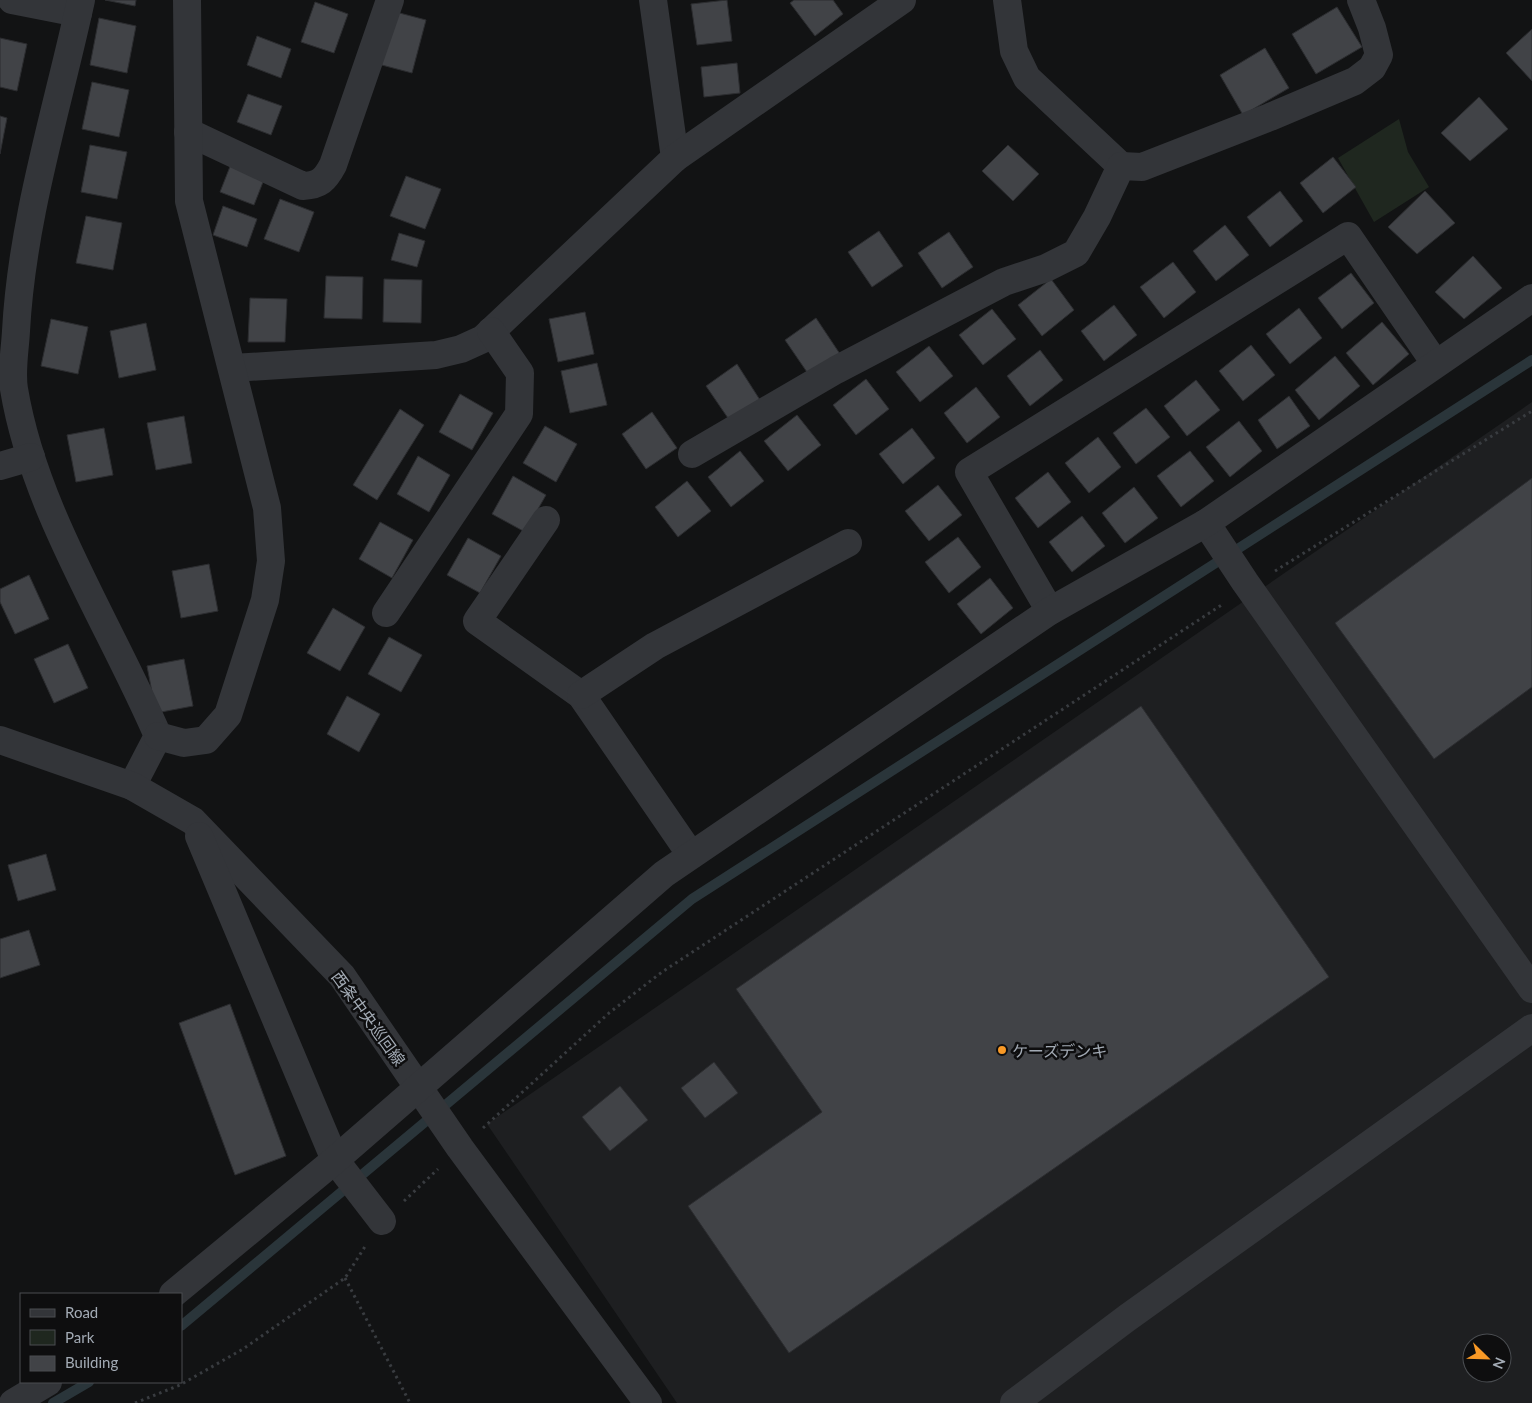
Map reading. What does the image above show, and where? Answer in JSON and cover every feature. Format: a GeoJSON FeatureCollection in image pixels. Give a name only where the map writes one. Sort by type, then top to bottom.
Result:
{"type":"FeatureCollection","features":[{"type":"Feature","properties":{"kind":"street"},"geometry":{"type":"LineString","coordinates":[[12,0],[79,7],[28,227],[18,307],[13,388],[31,457],[56,524],[136,686],[158,736]]}},
{"type":"Feature","properties":{"kind":"street"},"geometry":{"type":"LineString","coordinates":[[158,736],[184,743],[206,740],[228,715],[266,600],[271,561],[267,508],[189,201],[187,0]]}},
{"type":"Feature","properties":{"kind":"street"},"geometry":{"type":"LineString","coordinates":[[188,132],[303,186],[317,185],[325,179],[333,165],[390,0]]}},
{"type":"Feature","properties":{"kind":"street"},"geometry":{"type":"LineString","coordinates":[[653,0],[675,158]]}},
{"type":"Feature","properties":{"kind":"street"},"geometry":{"type":"LineString","coordinates":[[232,368],[436,355],[460,349],[483,339],[675,158],[902,0]]}},
{"type":"Feature","properties":{"kind":"street"},"geometry":{"type":"LineString","coordinates":[[1007,0],[1014,51],[1027,78],[1121,166],[1142,167],[1270,117],[1355,81],[1372,68],[1379,55],[1372,28],[1361,0]]}},
{"type":"Feature","properties":{"kind":"street"},"geometry":{"type":"LineString","coordinates":[[692,454],[836,370],[960,305],[1004,282],[1046,268],[1076,253],[1097,217],[1121,166]]}},
{"type":"Feature","properties":{"kind":"street"},"geometry":{"type":"LineString","coordinates":[[1050,611],[969,472],[1348,236],[1435,363]]}},
{"type":"Feature","properties":{"kind":"street"},"geometry":{"type":"LineString","coordinates":[[174,1293],[335,1160],[664,874],[1050,611],[1211,530],[1435,363],[1532,298]]}},
{"type":"Feature","properties":{"kind":"street"},"geometry":{"type":"LineString","coordinates":[[386,613],[519,414],[520,373],[491,331]]}},
{"type":"Feature","properties":{"kind":"street"},"geometry":{"type":"LineString","coordinates":[[0,466],[31,457]]}},
{"type":"Feature","properties":{"kind":"street"},"geometry":{"type":"LineString","coordinates":[[546,520],[477,621],[581,695],[691,855]]}},
{"type":"Feature","properties":{"kind":"street"},"geometry":{"type":"LineString","coordinates":[[1211,530],[1247,585],[1532,989]]}},
{"type":"Feature","properties":{"kind":"street"},"geometry":{"type":"LineString","coordinates":[[581,695],[655,646],[848,543]]}},
{"type":"Feature","properties":{"kind":"street"},"geometry":{"type":"LineString","coordinates":[[132,786],[158,736]]}},
{"type":"Feature","properties":{"kind":"street","name":"西条中央巡回線"},"geometry":{"type":"LineString","coordinates":[[0,740],[132,786],[192,821],[342,976],[460,1148],[648,1403]]}},
{"type":"Feature","properties":{"kind":"street"},"geometry":{"type":"LineString","coordinates":[[192,821],[335,1160],[382,1221]]}},
{"type":"Feature","properties":{"kind":"street"},"geometry":{"type":"LineString","coordinates":[[1014,1403],[1127,1318],[1532,1028]]}},
{"type":"Feature","properties":{"kind":"street"},"geometry":{"type":"LineString","coordinates":[[13,1403],[46,1383]]}},
{"type":"Feature","properties":{"kind":"path"},"geometry":{"type":"LineString","coordinates":[[135,1403],[180,1385],[243,1348],[345,1278],[382,1221],[609,1013],[662,972],[1247,585],[1532,412]]}},
{"type":"Feature","properties":{"kind":"path"},"geometry":{"type":"LineString","coordinates":[[345,1278],[410,1403]]}},
{"type":"Feature","properties":{"kind":"shaded area"},"geometry":{"type":"Polygon","coordinates":[[[1532,402],[1532,1403],[677,1403],[487,1124],[1532,402]]]}},
{"type":"Feature","properties":{"kind":"green space"},"geometry":{"type":"Polygon","coordinates":[[[1399,119],[1408,152],[1429,187],[1374,222],[1338,158],[1399,119]]]}},
{"type":"Feature","properties":{"kind":"building"},"geometry":{"type":"Polygon","coordinates":[[[105,0],[136,0],[135,6],[105,0]]]}},
{"type":"Feature","properties":{"kind":"building"},"geometry":{"type":"Polygon","coordinates":[[[727,0],[732,41],[697,45],[691,4],[727,0]]]}},
{"type":"Feature","properties":{"kind":"building"},"geometry":{"type":"Polygon","coordinates":[[[794,0],[833,0],[843,14],[815,36],[790,3],[794,0]]]}},
{"type":"Feature","properties":{"kind":"building"},"geometry":{"type":"Polygon","coordinates":[[[315,2],[348,14],[334,53],[301,42],[315,2]]]}},
{"type":"Feature","properties":{"kind":"building"},"geometry":{"type":"Polygon","coordinates":[[[1337,7],[1362,47],[1316,74],[1292,34],[1337,7]]]}},
{"type":"Feature","properties":{"kind":"building"},"geometry":{"type":"Polygon","coordinates":[[[392,11],[426,20],[412,73],[378,64],[392,11]]]}},
{"type":"Feature","properties":{"kind":"building"},"geometry":{"type":"Polygon","coordinates":[[[99,18],[136,26],[127,73],[90,65],[99,18]]]}},
{"type":"Feature","properties":{"kind":"building"},"geometry":{"type":"Polygon","coordinates":[[[1532,29],[1532,81],[1506,53],[1532,29]]]}},
{"type":"Feature","properties":{"kind":"building"},"geometry":{"type":"Polygon","coordinates":[[[257,36],[291,49],[281,78],[247,65],[257,36]]]}},
{"type":"Feature","properties":{"kind":"building"},"geometry":{"type":"Polygon","coordinates":[[[0,38],[27,44],[17,91],[0,87],[0,38]]]}},
{"type":"Feature","properties":{"kind":"building"},"geometry":{"type":"Polygon","coordinates":[[[1265,48],[1289,88],[1243,115],[1220,75],[1265,48]]]}},
{"type":"Feature","properties":{"kind":"building"},"geometry":{"type":"Polygon","coordinates":[[[737,63],[740,93],[704,97],[701,67],[737,63]]]}},
{"type":"Feature","properties":{"kind":"building"},"geometry":{"type":"Polygon","coordinates":[[[92,82],[129,90],[119,137],[82,129],[92,82]]]}},
{"type":"Feature","properties":{"kind":"building"},"geometry":{"type":"Polygon","coordinates":[[[248,94],[282,106],[271,135],[237,122],[248,94]]]}},
{"type":"Feature","properties":{"kind":"building"},"geometry":{"type":"Polygon","coordinates":[[[1479,97],[1508,129],[1470,161],[1441,133],[1479,97]]]}},
{"type":"Feature","properties":{"kind":"building"},"geometry":{"type":"Polygon","coordinates":[[[0,116],[7,118],[0,154],[0,116]]]}},
{"type":"Feature","properties":{"kind":"building"},"geometry":{"type":"Polygon","coordinates":[[[90,145],[127,152],[117,199],[81,192],[90,145]]]}},
{"type":"Feature","properties":{"kind":"building"},"geometry":{"type":"Polygon","coordinates":[[[1008,145],[1039,174],[1013,201],[982,171],[1008,145]]]}},
{"type":"Feature","properties":{"kind":"building"},"geometry":{"type":"Polygon","coordinates":[[[1333,157],[1356,187],[1323,213],[1300,183],[1333,157]]]}},
{"type":"Feature","properties":{"kind":"building"},"geometry":{"type":"Polygon","coordinates":[[[231,164],[265,177],[254,205],[220,192],[231,164]]]}},
{"type":"Feature","properties":{"kind":"building"},"geometry":{"type":"Polygon","coordinates":[[[406,176],[441,189],[425,229],[390,216],[406,176]]]}},
{"type":"Feature","properties":{"kind":"building"},"geometry":{"type":"Polygon","coordinates":[[[1280,191],[1303,221],[1270,247],[1247,217],[1280,191]]]}},
{"type":"Feature","properties":{"kind":"building"},"geometry":{"type":"Polygon","coordinates":[[[1425,191],[1455,223],[1417,254],[1388,227],[1425,191]]]}},
{"type":"Feature","properties":{"kind":"building"},"geometry":{"type":"Polygon","coordinates":[[[280,199],[314,212],[299,252],[264,239],[280,199]]]}},
{"type":"Feature","properties":{"kind":"building"},"geometry":{"type":"Polygon","coordinates":[[[223,206],[257,219],[247,247],[213,235],[223,206]]]}},
{"type":"Feature","properties":{"kind":"building"},"geometry":{"type":"Polygon","coordinates":[[[86,216],[122,223],[113,270],[76,263],[86,216]]]}},
{"type":"Feature","properties":{"kind":"building"},"geometry":{"type":"Polygon","coordinates":[[[1225,225],[1249,255],[1216,281],[1193,251],[1225,225]]]}},
{"type":"Feature","properties":{"kind":"building"},"geometry":{"type":"Polygon","coordinates":[[[879,231],[903,266],[872,287],[848,252],[879,231]]]}},
{"type":"Feature","properties":{"kind":"building"},"geometry":{"type":"Polygon","coordinates":[[[949,232],[973,267],[942,288],[918,253],[949,232]]]}},
{"type":"Feature","properties":{"kind":"building"},"geometry":{"type":"Polygon","coordinates":[[[399,233],[425,241],[417,267],[391,260],[399,233]]]}},
{"type":"Feature","properties":{"kind":"building"},"geometry":{"type":"Polygon","coordinates":[[[1473,256],[1502,288],[1464,319],[1435,292],[1473,256]]]}},
{"type":"Feature","properties":{"kind":"building"},"geometry":{"type":"Polygon","coordinates":[[[1173,262],[1196,292],[1164,318],[1140,287],[1173,262]]]}},
{"type":"Feature","properties":{"kind":"building"},"geometry":{"type":"Polygon","coordinates":[[[1351,273],[1374,303],[1342,329],[1318,298],[1351,273]]]}},
{"type":"Feature","properties":{"kind":"building"},"geometry":{"type":"Polygon","coordinates":[[[326,276],[363,277],[362,319],[324,318],[326,276]]]}},
{"type":"Feature","properties":{"kind":"building"},"geometry":{"type":"Polygon","coordinates":[[[384,279],[422,280],[421,323],[383,322],[384,279]]]}},
{"type":"Feature","properties":{"kind":"building"},"geometry":{"type":"Polygon","coordinates":[[[1051,279],[1074,310],[1042,336],[1018,305],[1051,279]]]}},
{"type":"Feature","properties":{"kind":"building"},"geometry":{"type":"Polygon","coordinates":[[[250,298],[287,299],[285,342],[248,342],[250,298]]]}},
{"type":"Feature","properties":{"kind":"building"},"geometry":{"type":"Polygon","coordinates":[[[1114,305],[1137,335],[1104,361],[1081,331],[1114,305]]]}},
{"type":"Feature","properties":{"kind":"building"},"geometry":{"type":"Polygon","coordinates":[[[1299,308],[1322,338],[1290,364],[1266,334],[1299,308]]]}},
{"type":"Feature","properties":{"kind":"building"},"geometry":{"type":"Polygon","coordinates":[[[992,309],[1016,339],[983,365],[959,335],[992,309]]]}},
{"type":"Feature","properties":{"kind":"building"},"geometry":{"type":"Polygon","coordinates":[[[585,312],[594,354],[558,362],[549,319],[585,312]]]}},
{"type":"Feature","properties":{"kind":"building"},"geometry":{"type":"Polygon","coordinates":[[[816,318],[840,354],[809,375],[785,340],[816,318]]]}},
{"type":"Feature","properties":{"kind":"building"},"geometry":{"type":"Polygon","coordinates":[[[51,319],[88,327],[78,374],[41,366],[51,319]]]}},
{"type":"Feature","properties":{"kind":"building"},"geometry":{"type":"Polygon","coordinates":[[[1382,322],[1409,354],[1373,385],[1346,353],[1382,322]]]}},
{"type":"Feature","properties":{"kind":"building"},"geometry":{"type":"Polygon","coordinates":[[[146,323],[156,370],[119,378],[110,331],[146,323]]]}},
{"type":"Feature","properties":{"kind":"building"},"geometry":{"type":"Polygon","coordinates":[[[1251,345],[1275,375],[1243,401],[1219,371],[1251,345]]]}},
{"type":"Feature","properties":{"kind":"building"},"geometry":{"type":"Polygon","coordinates":[[[929,346],[953,376],[920,402],[896,372],[929,346]]]}},
{"type":"Feature","properties":{"kind":"building"},"geometry":{"type":"Polygon","coordinates":[[[1040,350],[1063,380],[1030,406],[1007,376],[1040,350]]]}},
{"type":"Feature","properties":{"kind":"building"},"geometry":{"type":"Polygon","coordinates":[[[1335,356],[1360,386],[1319,420],[1295,390],[1335,356]]]}},
{"type":"Feature","properties":{"kind":"building"},"geometry":{"type":"Polygon","coordinates":[[[597,363],[607,405],[570,413],[561,371],[597,363]]]}},
{"type":"Feature","properties":{"kind":"building"},"geometry":{"type":"Polygon","coordinates":[[[737,364],[760,400],[730,421],[706,386],[737,364]]]}},
{"type":"Feature","properties":{"kind":"building"},"geometry":{"type":"Polygon","coordinates":[[[866,379],[889,409],[856,435],[833,405],[866,379]]]}},
{"type":"Feature","properties":{"kind":"building"},"geometry":{"type":"Polygon","coordinates":[[[1196,380],[1220,410],[1187,436],[1164,406],[1196,380]]]}},
{"type":"Feature","properties":{"kind":"building"},"geometry":{"type":"Polygon","coordinates":[[[976,387],[1000,417],[967,443],[944,413],[976,387]]]}},
{"type":"Feature","properties":{"kind":"building"},"geometry":{"type":"Polygon","coordinates":[[[460,394],[493,413],[472,450],[439,432],[460,394]]]}},
{"type":"Feature","properties":{"kind":"building"},"geometry":{"type":"Polygon","coordinates":[[[1289,396],[1310,426],[1277,449],[1258,420],[1289,396]]]}},
{"type":"Feature","properties":{"kind":"building"},"geometry":{"type":"Polygon","coordinates":[[[1146,408],[1170,437],[1136,464],[1113,433],[1146,408]]]}},
{"type":"Feature","properties":{"kind":"building"},"geometry":{"type":"Polygon","coordinates":[[[400,409],[424,425],[377,500],[353,485],[400,409]]]}},
{"type":"Feature","properties":{"kind":"building"},"geometry":{"type":"Polygon","coordinates":[[[652,412],[677,448],[646,469],[622,434],[652,412]]]}},
{"type":"Feature","properties":{"kind":"building"},"geometry":{"type":"Polygon","coordinates":[[[797,415],[821,445],[788,471],[764,441],[797,415]]]}},
{"type":"Feature","properties":{"kind":"building"},"geometry":{"type":"Polygon","coordinates":[[[184,416],[192,463],[156,470],[147,423],[184,416]]]}},
{"type":"Feature","properties":{"kind":"building"},"geometry":{"type":"Polygon","coordinates":[[[1239,421],[1262,451],[1230,477],[1206,447],[1239,421]]]}},
{"type":"Feature","properties":{"kind":"building"},"geometry":{"type":"Polygon","coordinates":[[[545,426],[577,444],[556,482],[523,463],[545,426]]]}},
{"type":"Feature","properties":{"kind":"building"},"geometry":{"type":"Polygon","coordinates":[[[104,428],[113,475],[76,482],[67,435],[104,428]]]}},
{"type":"Feature","properties":{"kind":"building"},"geometry":{"type":"Polygon","coordinates":[[[912,428],[935,458],[903,484],[879,454],[912,428]]]}},
{"type":"Feature","properties":{"kind":"building"},"geometry":{"type":"Polygon","coordinates":[[[1098,437],[1121,467],[1089,493],[1065,463],[1098,437]]]}},
{"type":"Feature","properties":{"kind":"building"},"geometry":{"type":"Polygon","coordinates":[[[740,451],[764,481],[731,507],[708,477],[740,451]]]}},
{"type":"Feature","properties":{"kind":"building"},"geometry":{"type":"Polygon","coordinates":[[[1190,451],[1214,481],[1181,507],[1157,476],[1190,451]]]}},
{"type":"Feature","properties":{"kind":"building"},"geometry":{"type":"Polygon","coordinates":[[[418,456],[450,475],[429,512],[397,494],[418,456]]]}},
{"type":"Feature","properties":{"kind":"building"},"geometry":{"type":"Polygon","coordinates":[[[1048,472],[1071,502],[1038,528],[1015,498],[1048,472]]]}},
{"type":"Feature","properties":{"kind":"building"},"geometry":{"type":"Polygon","coordinates":[[[513,476],[546,495],[525,532],[492,514],[513,476]]]}},
{"type":"Feature","properties":{"kind":"building"},"geometry":{"type":"Polygon","coordinates":[[[1532,478],[1532,687],[1434,759],[1335,623],[1532,478]]]}},
{"type":"Feature","properties":{"kind":"building"},"geometry":{"type":"Polygon","coordinates":[[[687,481],[711,511],[678,537],[655,507],[687,481]]]}},
{"type":"Feature","properties":{"kind":"building"},"geometry":{"type":"Polygon","coordinates":[[[938,485],[962,515],[929,541],[905,511],[938,485]]]}},
{"type":"Feature","properties":{"kind":"building"},"geometry":{"type":"Polygon","coordinates":[[[1134,487],[1158,518],[1125,543],[1102,513],[1134,487]]]}},
{"type":"Feature","properties":{"kind":"building"},"geometry":{"type":"Polygon","coordinates":[[[1082,516],[1105,546],[1072,572],[1049,542],[1082,516]]]}},
{"type":"Feature","properties":{"kind":"building"},"geometry":{"type":"Polygon","coordinates":[[[380,522],[413,540],[392,578],[359,559],[380,522]]]}},
{"type":"Feature","properties":{"kind":"building"},"geometry":{"type":"Polygon","coordinates":[[[958,537],[981,567],[949,593],[925,562],[958,537]]]}},
{"type":"Feature","properties":{"kind":"building"},"geometry":{"type":"Polygon","coordinates":[[[468,538],[501,556],[480,593],[447,575],[468,538]]]}},
{"type":"Feature","properties":{"kind":"building"},"geometry":{"type":"Polygon","coordinates":[[[209,564],[218,611],[181,618],[172,571],[209,564]]]}},
{"type":"Feature","properties":{"kind":"building"},"geometry":{"type":"Polygon","coordinates":[[[29,575],[49,619],[15,634],[0,602],[0,589],[29,575]]]}},
{"type":"Feature","properties":{"kind":"building"},"geometry":{"type":"Polygon","coordinates":[[[990,578],[1013,608],[981,634],[957,604],[990,578]]]}},
{"type":"Feature","properties":{"kind":"building"},"geometry":{"type":"Polygon","coordinates":[[[333,608],[365,627],[340,671],[307,653],[333,608]]]}},
{"type":"Feature","properties":{"kind":"building"},"geometry":{"type":"Polygon","coordinates":[[[389,637],[422,655],[401,692],[368,674],[389,637]]]}},
{"type":"Feature","properties":{"kind":"building"},"geometry":{"type":"Polygon","coordinates":[[[68,644],[88,688],[54,703],[34,659],[68,644]]]}},
{"type":"Feature","properties":{"kind":"building"},"geometry":{"type":"Polygon","coordinates":[[[184,659],[193,706],[156,713],[147,666],[184,659]]]}},
{"type":"Feature","properties":{"kind":"building"},"geometry":{"type":"Polygon","coordinates":[[[347,696],[380,714],[359,752],[327,734],[347,696]]]}},
{"type":"Feature","properties":{"kind":"building","name":"ケーズデンキ"},"geometry":{"type":"Polygon","coordinates":[[[1141,706],[1329,977],[789,1353],[688,1206],[822,1112],[736,989],[1141,706]]]}},
{"type":"Feature","properties":{"kind":"building"},"geometry":{"type":"Polygon","coordinates":[[[46,854],[56,890],[18,901],[8,865],[46,854]]]}},
{"type":"Feature","properties":{"kind":"building"},"geometry":{"type":"Polygon","coordinates":[[[29,930],[40,965],[0,978],[0,939],[29,930]]]}},
{"type":"Feature","properties":{"kind":"building"},"geometry":{"type":"Polygon","coordinates":[[[230,1004],[286,1156],[235,1175],[179,1023],[230,1004]]]}},
{"type":"Feature","properties":{"kind":"building"},"geometry":{"type":"Polygon","coordinates":[[[714,1062],[738,1093],[705,1118],[681,1088],[714,1062]]]}},
{"type":"Feature","properties":{"kind":"building"},"geometry":{"type":"Polygon","coordinates":[[[620,1086],[648,1120],[610,1151],[582,1117],[620,1086]]]}},
{"type":"Feature","properties":{"kind":"waterway"},"geometry":{"type":"LineString","coordinates":[[182,1325],[692,899],[1532,360]]}},
{"type":"Feature","properties":{"kind":"waterway"},"geometry":{"type":"LineString","coordinates":[[53,1403],[87,1383]]}},
{"type":"Feature","properties":{"kind":"place","name":"ケーズデンキ"},"geometry":{"type":"Point","coordinates":[1002,1050]}}]}
